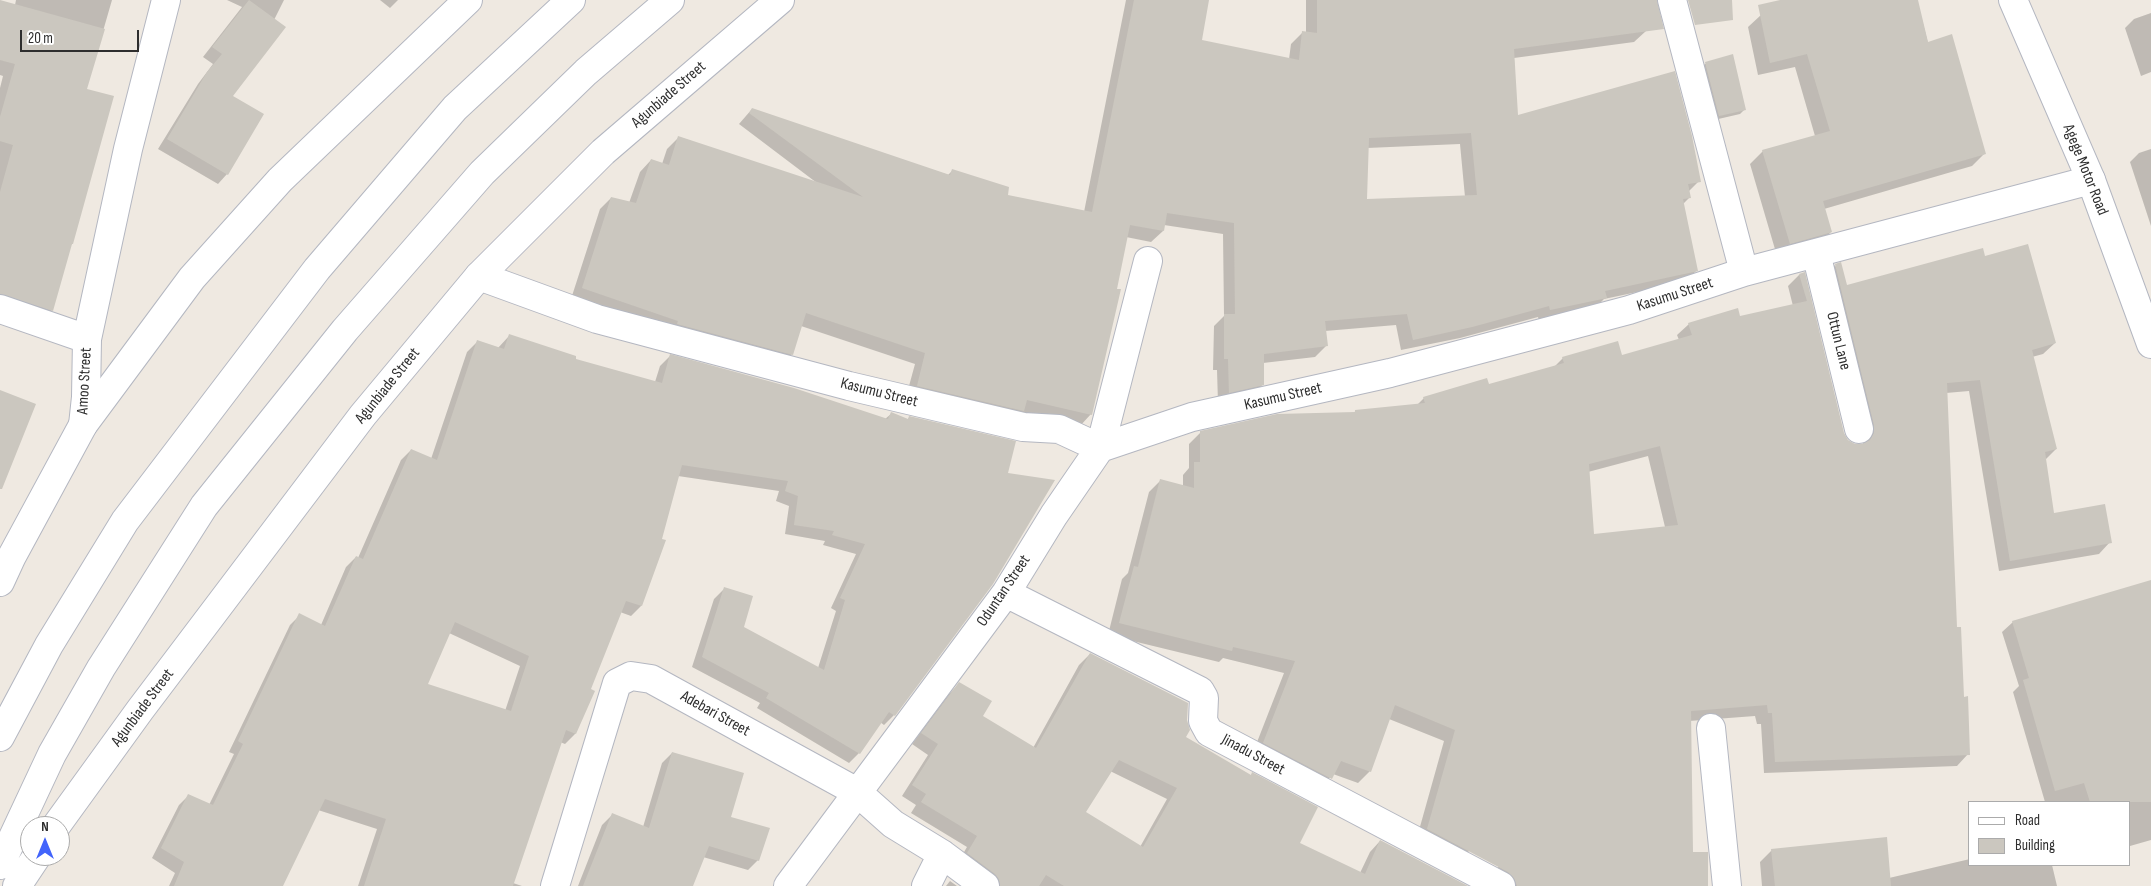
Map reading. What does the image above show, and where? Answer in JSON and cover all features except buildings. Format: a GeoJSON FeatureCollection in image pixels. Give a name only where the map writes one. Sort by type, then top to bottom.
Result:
{"type":"FeatureCollection","features":[{"type":"Feature","properties":{"kind":"street"},"geometry":{"type":"LineString","coordinates":[[87,339],[128,149],[166,0]]}},
{"type":"Feature","properties":{"kind":"street"},"geometry":{"type":"LineString","coordinates":[[0,582],[12,556],[83,425],[192,278],[280,180],[468,0]]}},
{"type":"Feature","properties":{"kind":"street"},"geometry":{"type":"LineString","coordinates":[[0,737],[49,645],[125,521],[317,268],[455,108],[571,0]]}},
{"type":"Feature","properties":{"kind":"street"},"geometry":{"type":"LineString","coordinates":[[0,865],[52,754],[81,702],[147,593],[204,506],[344,330],[482,173],[586,72],[670,0]]}},
{"type":"Feature","properties":{"kind":"street","name":"Agunbiade Street"},"geometry":{"type":"LineString","coordinates":[[63,816],[134,718],[363,416],[479,276],[603,152],[780,0]]}},
{"type":"Feature","properties":{"kind":"street"},"geometry":{"type":"LineString","coordinates":[[1672,0],[1744,272]]}},
{"type":"Feature","properties":{"kind":"street","name":"Agege Motor Road"},"geometry":{"type":"LineString","coordinates":[[2012,0],[2091,180],[2151,344]]}},
{"type":"Feature","properties":{"kind":"street","name":"Kasumu Street"},"geometry":{"type":"LineString","coordinates":[[479,276],[597,320],[907,400],[1023,427],[1058,429],[1100,448],[1192,417],[1390,373],[1629,310],[1744,272],[2091,180]]}},
{"type":"Feature","properties":{"kind":"street","name":"Ottun Lane"},"geometry":{"type":"LineString","coordinates":[[1816,254],[1859,428]]}},
{"type":"Feature","properties":{"kind":"street","name":"Oduntan Street"},"geometry":{"type":"LineString","coordinates":[[788,886],[1006,593],[1054,516],[1100,448],[1148,261]]}},
{"type":"Feature","properties":{"kind":"street","name":"Amoo Street"},"geometry":{"type":"LineString","coordinates":[[0,309],[87,339],[86,397],[83,425]]}},
{"type":"Feature","properties":{"kind":"street","name":"Jinadu Street"},"geometry":{"type":"LineString","coordinates":[[1006,593],[1200,690],[1204,698],[1203,721],[1209,732],[1501,886]]}},
{"type":"Feature","properties":{"kind":"street","name":"Adebari Street"},"geometry":{"type":"LineString","coordinates":[[556,886],[617,683],[631,676],[651,679],[857,792],[893,824],[942,854],[985,886]]}},
{"type":"Feature","properties":{"kind":"street"},"geometry":{"type":"LineString","coordinates":[[1711,728],[1727,886]]}},
{"type":"Feature","properties":{"kind":"street"},"geometry":{"type":"LineString","coordinates":[[926,886],[942,854]]}},
{"type":"Feature","properties":{"kind":"street"},"geometry":{"type":"LineString","coordinates":[[17,886],[30,866]]}}]}
